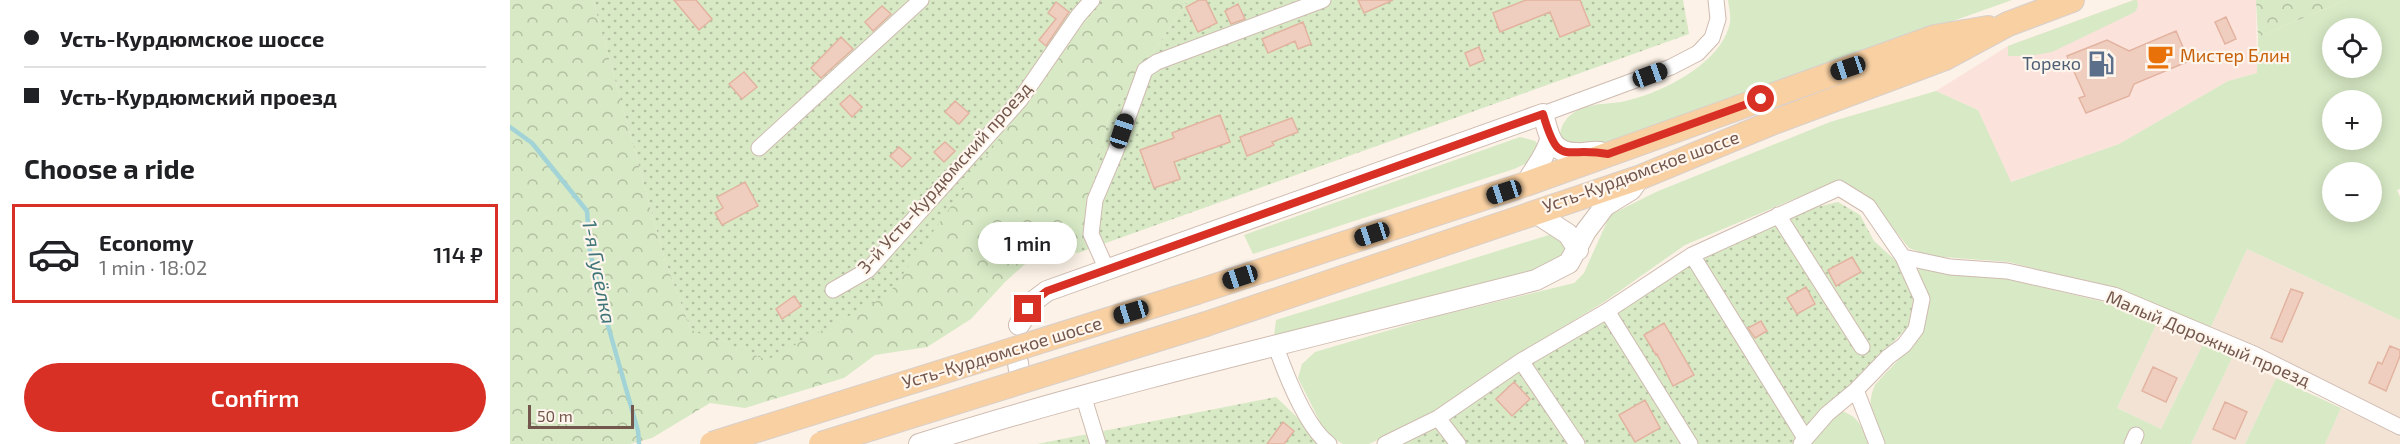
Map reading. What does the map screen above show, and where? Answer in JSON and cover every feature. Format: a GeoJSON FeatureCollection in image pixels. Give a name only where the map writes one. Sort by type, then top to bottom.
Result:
{"type":"FeatureCollection","features":[{"type":"Feature","properties":{"kind":"main road","name":"Усть-Курдюмское шоссе"},"geometry":{"type":"LineString","coordinates":[[821,444],[1206,324],[1641,177],[1774,122],[1945,58],[2008,24],[2072,0]]}},
{"type":"Feature","properties":{"kind":"main road","name":"Усть-Курдюмское шоссе"},"geometry":{"type":"LineString","coordinates":[[712,444],[1197,291],[1526,184],[1935,37],[2008,24]]}},
{"type":"Feature","properties":{"kind":"street"},"geometry":{"type":"LineString","coordinates":[[759,148],[921,0]]}},
{"type":"Feature","properties":{"kind":"street","name":"3-й Усть-Курдюмский проезд"},"geometry":{"type":"LineString","coordinates":[[833,290],[868,270],[972,154],[1020,100],[1078,16],[1092,0]]}},
{"type":"Feature","properties":{"kind":"street"},"geometry":{"type":"LineString","coordinates":[[1107,270],[1091,234],[1095,200],[1145,70],[1157,62],[1323,0]]}},
{"type":"Feature","properties":{"kind":"street"},"geometry":{"type":"LineString","coordinates":[[1019,325],[1035,300],[1047,291],[1671,67],[1698,53],[1712,38],[1718,18],[1716,0]]}},
{"type":"Feature","properties":{"kind":"street"},"geometry":{"type":"LineString","coordinates":[[1543,114],[1550,140],[1557,149],[1575,154],[1594,151],[1608,154]]}},
{"type":"Feature","properties":{"kind":"street"},"geometry":{"type":"LineString","coordinates":[[1526,184],[1546,154],[1550,140]]}},
{"type":"Feature","properties":{"kind":"street"},"geometry":{"type":"LineString","coordinates":[[919,444],[1029,402],[1083,395],[1536,280],[1569,263],[1578,250],[1586,231],[1605,206],[1631,190],[1641,177]]}},
{"type":"Feature","properties":{"kind":"street"},"geometry":{"type":"LineString","coordinates":[[1385,444],[1438,418],[1521,361],[1607,311],[1692,255],[1839,188],[1868,206],[1903,257],[1922,299],[1916,329],[1904,345],[1827,414],[1803,441],[1692,255]]}},
{"type":"Feature","properties":{"kind":"street"},"geometry":{"type":"LineString","coordinates":[[1534,212],[1568,234],[1578,250]]}},
{"type":"Feature","properties":{"kind":"street"},"geometry":{"type":"LineString","coordinates":[[1778,215],[1862,347]]}},
{"type":"Feature","properties":{"kind":"street","name":"Малый Дорожный проезд"},"geometry":{"type":"LineString","coordinates":[[1903,257],[1950,267],[2007,271],[2114,295],[2254,354],[2400,427]]}},
{"type":"Feature","properties":{"kind":"street"},"geometry":{"type":"LineString","coordinates":[[1607,311],[1690,444]]}},
{"type":"Feature","properties":{"kind":"street"},"geometry":{"type":"LineString","coordinates":[[1276,347],[1287,378],[1323,441]]}},
{"type":"Feature","properties":{"kind":"street"},"geometry":{"type":"LineString","coordinates":[[1521,361],[1577,444]]}},
{"type":"Feature","properties":{"kind":"street"},"geometry":{"type":"LineString","coordinates":[[1856,390],[1877,444]]}},
{"type":"Feature","properties":{"kind":"street"},"geometry":{"type":"LineString","coordinates":[[1083,395],[1098,444]]}},
{"type":"Feature","properties":{"kind":"street"},"geometry":{"type":"LineString","coordinates":[[1438,418],[1458,444]]}},
{"type":"Feature","properties":{"kind":"shaded area"},"geometry":{"type":"Polygon","coordinates":[[[2134,0],[2256,0],[2257,73],[2228,81],[2119,144],[2010,182],[1978,110],[1936,91],[2008,46],[2134,0]]]}},
{"type":"Feature","properties":{"kind":"shaded area"},"geometry":{"type":"Polygon","coordinates":[[[2247,249],[2400,320],[2400,420],[2210,329],[2247,249]]]}},
{"type":"Feature","properties":{"kind":"shaded area"},"geometry":{"type":"Polygon","coordinates":[[[2156,325],[2203,344],[2161,429],[2117,408],[2156,325]]]}},
{"type":"Feature","properties":{"kind":"shaded area"},"geometry":{"type":"Polygon","coordinates":[[[2233,356],[2276,378],[2245,444],[2191,444],[2233,356]]]}},
{"type":"Feature","properties":{"kind":"shaded area"},"geometry":{"type":"Polygon","coordinates":[[[2341,408],[2400,434],[2400,444],[2325,444],[2341,408]]]}},
{"type":"Feature","properties":{"kind":"green space"},"geometry":{"type":"Polygon","coordinates":[[[510,0],[593,0],[665,260],[691,330],[1070,39],[1105,0],[1188,0],[1108,120],[1078,253],[1044,247],[1005,282],[971,319],[927,347],[875,355],[844,378],[745,408],[710,403],[652,438],[630,444],[510,444],[510,0]]]}},
{"type":"Feature","properties":{"kind":"green space"},"geometry":{"type":"Polygon","coordinates":[[[593,0],[1105,0],[1070,39],[888,295],[767,360],[691,330],[665,260],[593,0]]]}},
{"type":"Feature","properties":{"kind":"green space"},"geometry":{"type":"Polygon","coordinates":[[[1188,0],[1683,0],[1689,34],[1078,253],[1108,120],[1188,0]]]}},
{"type":"Feature","properties":{"kind":"green space"},"geometry":{"type":"Polygon","coordinates":[[[1728,0],[2012,0],[1609,144],[1574,149],[1560,137],[1561,128],[1566,120],[1580,109],[1641,97],[1673,83],[1703,63],[1724,38],[1730,23],[1728,0]]]}},
{"type":"Feature","properties":{"kind":"green space"},"geometry":{"type":"Polygon","coordinates":[[[2137,0],[2138,6],[2135,12],[2052,52],[2029,56],[2008,56],[2008,46],[2137,0]]]}},
{"type":"Feature","properties":{"kind":"green space"},"geometry":{"type":"Polygon","coordinates":[[[2256,0],[2346,0],[2258,37],[2256,0]]]}},
{"type":"Feature","properties":{"kind":"green space"},"geometry":{"type":"Polygon","coordinates":[[[2346,0],[2400,0],[2400,189],[2397,190],[2400,197],[2400,320],[2247,249],[2210,329],[2119,291],[2009,262],[1930,256],[1909,248],[1871,201],[1837,181],[1685,245],[1604,302],[1516,356],[1435,413],[1369,444],[1343,444],[1326,434],[1298,378],[1302,364],[1315,352],[1434,317],[1574,283],[1584,273],[1610,215],[1656,192],[1830,122],[1936,91],[1978,110],[2011,182],[2119,144],[2228,81],[2257,73],[2258,37],[2346,0]]]}},
{"type":"Feature","properties":{"kind":"green space"},"geometry":{"type":"Polygon","coordinates":[[[1520,137],[1535,141],[1540,147],[1538,158],[1514,169],[1253,254],[1244,235],[1520,137]]]}},
{"type":"Feature","properties":{"kind":"green space"},"geometry":{"type":"Polygon","coordinates":[[[1838,202],[1860,215],[1874,241],[1896,261],[1915,297],[1910,325],[1794,444],[1394,444],[1703,258],[1804,210],[1838,202]]]}},
{"type":"Feature","properties":{"kind":"green space"},"geometry":{"type":"Polygon","coordinates":[[[1552,234],[1561,236],[1568,248],[1565,255],[1536,273],[1274,337],[1276,320],[1552,234]]]}},
{"type":"Feature","properties":{"kind":"green space"},"geometry":{"type":"Polygon","coordinates":[[[1924,266],[1950,273],[2006,279],[2109,303],[2156,325],[2117,408],[2161,429],[2203,344],[2233,356],[2191,444],[1881,444],[1872,414],[1872,393],[1875,385],[1918,336],[1924,324],[1928,296],[1918,270],[1924,266]]]}},
{"type":"Feature","properties":{"kind":"green space"},"geometry":{"type":"Polygon","coordinates":[[[2276,378],[2341,408],[2325,444],[2245,444],[2276,378]]]}},
{"type":"Feature","properties":{"kind":"green space"},"geometry":{"type":"Polygon","coordinates":[[[1276,397],[1325,444],[1037,444],[1276,397]]]}},
{"type":"Feature","properties":{"kind":"green space"},"geometry":{"type":"Polygon","coordinates":[[[1841,411],[1856,419],[1862,427],[1868,444],[1808,444],[1830,418],[1841,411]]]}},
{"type":"Feature","properties":{"kind":"building"},"geometry":{"type":"Polygon","coordinates":[[[674,0],[696,0],[712,19],[699,30],[674,0]]]}},
{"type":"Feature","properties":{"kind":"building"},"geometry":{"type":"Polygon","coordinates":[[[1199,0],[1206,0],[1217,23],[1198,32],[1186,7],[1199,0]]]}},
{"type":"Feature","properties":{"kind":"building"},"geometry":{"type":"Polygon","coordinates":[[[1358,0],[1393,0],[1364,13],[1358,0]]]}},
{"type":"Feature","properties":{"kind":"building"},"geometry":{"type":"Polygon","coordinates":[[[1526,0],[1580,0],[1590,25],[1560,37],[1550,12],[1500,32],[1493,13],[1526,0]]]}},
{"type":"Feature","properties":{"kind":"building"},"geometry":{"type":"Polygon","coordinates":[[[1056,2],[1069,12],[1046,46],[1039,40],[1056,19],[1048,13],[1056,2]]]}},
{"type":"Feature","properties":{"kind":"building"},"geometry":{"type":"Polygon","coordinates":[[[1238,4],[1245,19],[1231,24],[1225,11],[1238,4]]]}},
{"type":"Feature","properties":{"kind":"building"},"geometry":{"type":"Polygon","coordinates":[[[882,6],[891,14],[873,31],[865,22],[882,6]]]}},
{"type":"Feature","properties":{"kind":"building"},"geometry":{"type":"Polygon","coordinates":[[[2226,17],[2236,39],[2225,44],[2215,22],[2226,17]]]}},
{"type":"Feature","properties":{"kind":"building"},"geometry":{"type":"Polygon","coordinates":[[[1303,22],[1311,44],[1298,49],[1295,41],[1268,53],[1262,39],[1303,22]]]}},
{"type":"Feature","properties":{"kind":"building"},"geometry":{"type":"Polygon","coordinates":[[[2176,31],[2189,61],[2134,84],[2129,96],[2086,113],[2079,98],[2085,96],[2067,56],[2107,40],[2129,51],[2176,31]]]}},
{"type":"Feature","properties":{"kind":"building"},"geometry":{"type":"Polygon","coordinates":[[[841,37],[853,49],[821,78],[811,68],[841,37]]]}},
{"type":"Feature","properties":{"kind":"building"},"geometry":{"type":"Polygon","coordinates":[[[1479,47],[1484,60],[1470,66],[1465,53],[1479,47]]]}},
{"type":"Feature","properties":{"kind":"building"},"geometry":{"type":"Polygon","coordinates":[[[744,72],[757,87],[742,99],[729,84],[744,72]]]}},
{"type":"Feature","properties":{"kind":"building"},"geometry":{"type":"Polygon","coordinates":[[[850,95],[862,107],[852,117],[840,104],[850,95]]]}},
{"type":"Feature","properties":{"kind":"building"},"geometry":{"type":"Polygon","coordinates":[[[955,101],[969,113],[959,124],[945,112],[955,101]]]}},
{"type":"Feature","properties":{"kind":"building"},"geometry":{"type":"Polygon","coordinates":[[[1220,115],[1230,142],[1174,162],[1180,179],[1154,188],[1140,150],[1174,138],[1172,133],[1220,115]]]}},
{"type":"Feature","properties":{"kind":"building"},"geometry":{"type":"Polygon","coordinates":[[[1292,118],[1298,132],[1272,142],[1274,145],[1247,156],[1240,137],[1292,118]]]}},
{"type":"Feature","properties":{"kind":"building"},"geometry":{"type":"Polygon","coordinates":[[[945,142],[955,151],[944,162],[934,152],[945,142]]]}},
{"type":"Feature","properties":{"kind":"building"},"geometry":{"type":"Polygon","coordinates":[[[899,147],[911,158],[902,167],[890,156],[899,147]]]}},
{"type":"Feature","properties":{"kind":"building"},"geometry":{"type":"Polygon","coordinates":[[[745,182],[758,206],[722,225],[715,213],[723,208],[717,197],[745,182]]]}},
{"type":"Feature","properties":{"kind":"building"},"geometry":{"type":"Polygon","coordinates":[[[1852,257],[1861,272],[1836,286],[1828,270],[1852,257]]]}},
{"type":"Feature","properties":{"kind":"building"},"geometry":{"type":"Polygon","coordinates":[[[1806,287],[1815,304],[1797,314],[1787,298],[1806,287]]]}},
{"type":"Feature","properties":{"kind":"building"},"geometry":{"type":"Polygon","coordinates":[[[2291,289],[2303,293],[2282,342],[2271,338],[2291,289]]]}},
{"type":"Feature","properties":{"kind":"building"},"geometry":{"type":"Polygon","coordinates":[[[794,296],[801,306],[782,319],[776,309],[794,296]]]}},
{"type":"Feature","properties":{"kind":"building"},"geometry":{"type":"Polygon","coordinates":[[[1761,321],[1767,331],[1755,338],[1748,328],[1761,321]]]}},
{"type":"Feature","properties":{"kind":"building"},"geometry":{"type":"Polygon","coordinates":[[[1664,323],[1694,375],[1673,386],[1657,354],[1644,335],[1664,323]]]}},
{"type":"Feature","properties":{"kind":"building"},"geometry":{"type":"Polygon","coordinates":[[[2390,346],[2400,350],[2400,356],[2386,391],[2369,383],[2378,362],[2382,364],[2390,346]]]}},
{"type":"Feature","properties":{"kind":"building"},"geometry":{"type":"Polygon","coordinates":[[[2153,367],[2177,378],[2166,402],[2142,391],[2153,367]]]}},
{"type":"Feature","properties":{"kind":"building"},"geometry":{"type":"Polygon","coordinates":[[[1514,382],[1530,399],[1512,416],[1496,399],[1514,382]]]}},
{"type":"Feature","properties":{"kind":"building"},"geometry":{"type":"Polygon","coordinates":[[[1645,400],[1660,428],[1635,442],[1619,415],[1645,400]]]}},
{"type":"Feature","properties":{"kind":"building"},"geometry":{"type":"Polygon","coordinates":[[[2225,402],[2247,412],[2235,439],[2213,429],[2225,402]]]}},
{"type":"Feature","properties":{"kind":"building"},"geometry":{"type":"Polygon","coordinates":[[[1283,422],[1294,431],[1284,444],[1267,444],[1283,422]]]}},
{"type":"Feature","properties":{"kind":"waterway","name":"1-я Гусёлка"},"geometry":{"type":"LineString","coordinates":[[510,127],[532,143],[587,211],[590,251],[603,308],[638,431],[639,444]]}},
{"type":"Feature","properties":{"kind":"place","name":"Мистер Блин"},"geometry":{"type":"Point","coordinates":[2160,56]}},
{"type":"Feature","properties":{"kind":"place","name":"Тореко"},"geometry":{"type":"Point","coordinates":[2101,64]}},
{"type":"Feature","properties":{"kind":"route"},"geometry":{"type":"LineString","coordinates":[[1028,309],[1047,291],[1543,114],[1550,140],[1557,149],[1575,154],[1594,151],[1608,154],[1761,99]]}}]}
